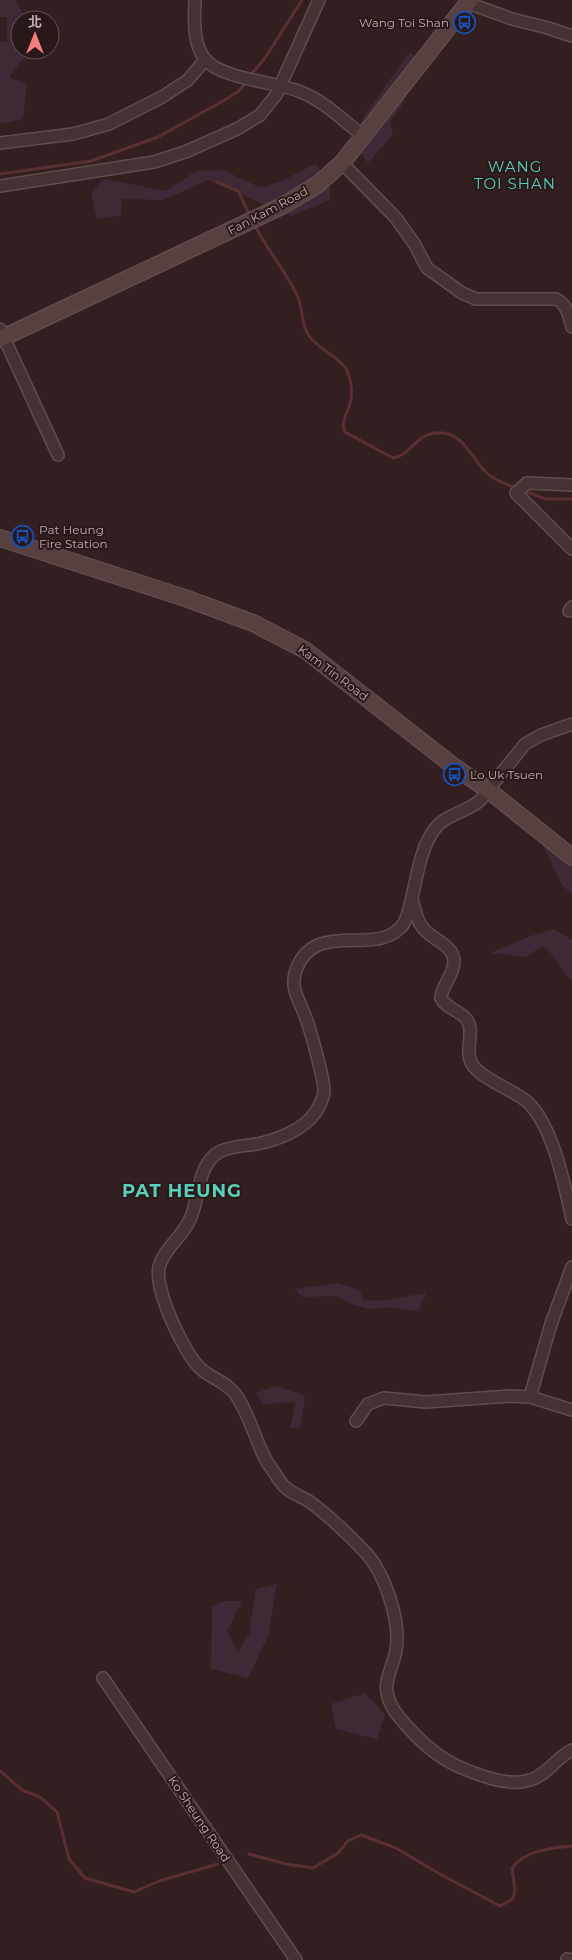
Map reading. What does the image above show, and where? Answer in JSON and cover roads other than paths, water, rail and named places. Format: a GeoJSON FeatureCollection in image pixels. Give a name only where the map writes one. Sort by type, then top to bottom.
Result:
{"type":"FeatureCollection","features":[{"type":"Feature","properties":{"kind":"main road","name":"Fan Kam Road"},"geometry":{"type":"LineString","coordinates":[[1,335],[282,206],[317,185],[342,163],[469,1]]}},
{"type":"Feature","properties":{"kind":"main road","name":"Kam Tin Road"},"geometry":{"type":"LineString","coordinates":[[0,538],[185,598],[266,628],[305,650],[572,857]]}},
{"type":"Feature","properties":{"kind":"street"},"geometry":{"type":"LineString","coordinates":[[195,0],[195,28],[198,46],[205,60],[219,70],[281,85],[312,97],[363,136]]}},
{"type":"Feature","properties":{"kind":"street"},"geometry":{"type":"LineString","coordinates":[[0,186],[141,164],[185,152],[237,129],[260,115],[270,104],[281,85],[319,0]]}},
{"type":"Feature","properties":{"kind":"street"},"geometry":{"type":"LineString","coordinates":[[469,1],[504,17],[572,36]]}},
{"type":"Feature","properties":{"kind":"street"},"geometry":{"type":"LineString","coordinates":[[0,144],[73,134],[109,124],[162,98],[188,80],[205,60]]}},
{"type":"Feature","properties":{"kind":"street"},"geometry":{"type":"LineString","coordinates":[[342,163],[396,218],[415,245],[427,268],[434,275],[462,293],[476,299],[549,298],[560,300],[566,307],[572,327]]}},
{"type":"Feature","properties":{"kind":"street"},"geometry":{"type":"LineString","coordinates":[[1,335],[58,454]]}},
{"type":"Feature","properties":{"kind":"street"},"geometry":{"type":"LineString","coordinates":[[572,485],[527,483],[516,493],[572,549]]}},
{"type":"Feature","properties":{"kind":"street"},"geometry":{"type":"LineString","coordinates":[[572,724],[531,739],[479,801],[446,819],[431,833],[426,843],[404,922],[396,932],[380,938],[330,941],[319,945],[303,957],[294,979],[294,990],[304,1012],[325,1089],[318,1110],[302,1125],[274,1140],[233,1147],[219,1152],[210,1159],[204,1169],[191,1219],[186,1229],[162,1261],[158,1271],[159,1284],[179,1336],[192,1360],[203,1371],[224,1382],[234,1392],[244,1409],[265,1459],[284,1487],[312,1503],[361,1548],[380,1571],[396,1624],[397,1639],[397,1648],[386,1688],[390,1706],[410,1730],[434,1754],[454,1766],[500,1781],[528,1781],[544,1774],[563,1755],[572,1750]]}},
{"type":"Feature","properties":{"kind":"street"},"geometry":{"type":"LineString","coordinates":[[412,897],[417,918],[422,927],[428,934],[450,950],[453,956],[453,968],[441,998],[447,1006],[464,1016],[470,1026],[468,1050],[471,1062],[481,1072],[526,1101],[540,1119],[555,1154],[566,1188],[572,1218]]}},
{"type":"Feature","properties":{"kind":"street"},"geometry":{"type":"LineString","coordinates":[[530,1398],[552,1324],[572,1267]]}},
{"type":"Feature","properties":{"kind":"street"},"geometry":{"type":"LineString","coordinates":[[356,1421],[368,1404],[384,1398],[426,1402],[493,1396],[530,1398],[572,1410]]}},
{"type":"Feature","properties":{"kind":"street","name":"Ko Sheung Road"},"geometry":{"type":"LineString","coordinates":[[103,1678],[296,1960]]}},
{"type":"Feature","properties":{"kind":"waterway"},"geometry":{"type":"LineString","coordinates":[[250,76],[265,58],[302,0]]}},
{"type":"Feature","properties":{"kind":"waterway"},"geometry":{"type":"LineString","coordinates":[[0,174],[91,161],[158,137],[239,91],[247,81]]}},
{"type":"Feature","properties":{"kind":"waterway"},"geometry":{"type":"LineString","coordinates":[[217,182],[238,191],[250,216]]}},
{"type":"Feature","properties":{"kind":"waterway"},"geometry":{"type":"LineString","coordinates":[[254,224],[296,293],[304,326],[309,336],[346,368],[351,384],[351,396],[343,424],[345,432],[393,458],[404,453],[429,434],[445,433],[460,440],[488,474],[516,488]]}},
{"type":"Feature","properties":{"kind":"waterway"},"geometry":{"type":"LineString","coordinates":[[522,490],[545,499],[572,499]]}},
{"type":"Feature","properties":{"kind":"waterway"},"geometry":{"type":"LineString","coordinates":[[0,1771],[22,1790],[40,1797],[57,1812],[69,1859],[85,1878],[134,1892],[159,1881],[218,1864]]}},
{"type":"Feature","properties":{"kind":"waterway"},"geometry":{"type":"LineString","coordinates":[[249,1854],[286,1864],[313,1868],[338,1853],[348,1841],[361,1835],[396,1848],[500,1906],[513,1899],[515,1889],[512,1868],[517,1862],[539,1851],[572,1846]]}},
{"type":"Feature","properties":{"kind":"place","name":"Wang Toi Shan"},"geometry":{"type":"Point","coordinates":[465,23]}},
{"type":"Feature","properties":{"kind":"place","name":"Pat Heung Fire Station"},"geometry":{"type":"Point","coordinates":[23,537]}},
{"type":"Feature","properties":{"kind":"place","name":"Lo Uk Tsuen"},"geometry":{"type":"Point","coordinates":[454,775]}},
{"type":"Feature","properties":{"kind":"district","name":"WANG TOI SHAN"},"geometry":{"type":"Point","coordinates":[515,176]}},
{"type":"Feature","properties":{"kind":"district","name":"PAT HEUNG"},"geometry":{"type":"Point","coordinates":[182,1191]}}]}
